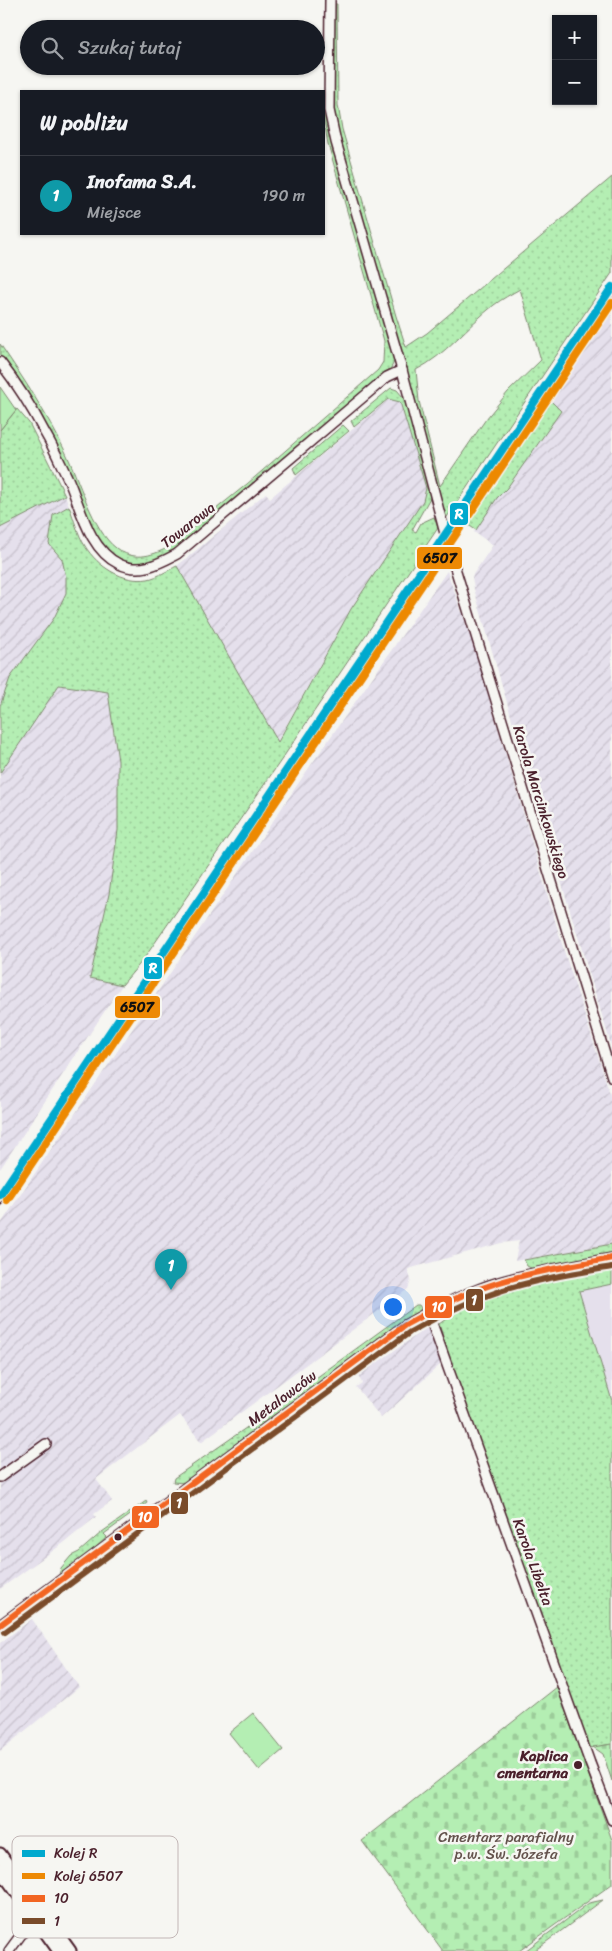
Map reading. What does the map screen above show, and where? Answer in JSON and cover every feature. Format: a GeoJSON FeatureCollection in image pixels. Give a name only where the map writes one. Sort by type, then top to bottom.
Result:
{"type":"FeatureCollection","features":[{"type":"Feature","properties":{"kind":"main road"},"geometry":{"type":"LineString","coordinates":[[0,1854],[12,1873]]}},
{"type":"Feature","properties":{"kind":"main road"},"geometry":{"type":"LineString","coordinates":[[0,1869],[12,1883]]}},
{"type":"Feature","properties":{"kind":"main road"},"geometry":{"type":"LineString","coordinates":[[51,1938],[59,1951]]}},
{"type":"Feature","properties":{"kind":"main road"},"geometry":{"type":"LineString","coordinates":[[59,1938],[70,1951]]}},
{"type":"Feature","properties":{"kind":"street","name":"Karola Marcinkowskiego"},"geometry":{"type":"LineString","coordinates":[[330,0],[330,110],[332,126],[402,370],[445,534],[612,1077]]}},
{"type":"Feature","properties":{"kind":"street","name":"Towarowa"},"geometry":{"type":"LineString","coordinates":[[0,362],[45,433],[98,547],[109,558],[121,565],[137,568],[159,564],[177,554],[387,377],[402,370]]}},
{"type":"Feature","properties":{"kind":"street","name":"Metalowców"},"geometry":{"type":"LineString","coordinates":[[0,1625],[377,1345],[428,1312],[474,1291],[498,1283],[522,1276],[612,1258]]}},
{"type":"Feature","properties":{"kind":"street","name":"Karola Libelta"},"geometry":{"type":"LineString","coordinates":[[428,1312],[612,1820]]}},
{"type":"Feature","properties":{"kind":"street"},"geometry":{"type":"LineString","coordinates":[[0,1477],[46,1444]]}},
{"type":"Feature","properties":{"kind":"street"},"geometry":{"type":"LineString","coordinates":[[9,1951],[19,1938]]}},
{"type":"Feature","properties":{"kind":"shaded area"},"geometry":{"type":"Polygon","coordinates":[[[612,300],[612,1048],[517,737],[474,589],[472,576],[493,545],[474,532],[561,411],[547,397],[612,300]]]}},
{"type":"Feature","properties":{"kind":"shaded area"},"geometry":{"type":"Polygon","coordinates":[[[389,399],[400,402],[426,488],[423,501],[351,609],[277,742],[177,566],[266,493],[270,498],[389,399]]]}},
{"type":"Feature","properties":{"kind":"shaded area"},"geometry":{"type":"Polygon","coordinates":[[[65,495],[69,506],[53,515],[49,544],[62,559],[66,577],[66,593],[54,618],[10,678],[0,706],[0,528],[65,495]]]}},
{"type":"Feature","properties":{"kind":"shaded area"},"geometry":{"type":"Polygon","coordinates":[[[447,571],[473,644],[565,954],[612,1100],[612,1244],[515,1261],[519,1241],[501,1243],[408,1269],[411,1280],[408,1289],[201,1442],[180,1415],[96,1479],[112,1501],[94,1514],[96,1517],[65,1542],[0,1589],[0,1225],[304,775],[447,571]]]}},
{"type":"Feature","properties":{"kind":"shaded area"},"geometry":{"type":"Polygon","coordinates":[[[59,685],[108,692],[118,761],[118,830],[109,894],[90,978],[122,985],[0,1169],[0,773],[59,685]]]}},
{"type":"Feature","properties":{"kind":"shaded area"},"geometry":{"type":"Polygon","coordinates":[[[612,1284],[612,1401],[611,1401],[579,1291],[612,1284]]]}},
{"type":"Feature","properties":{"kind":"shaded area"},"geometry":{"type":"Polygon","coordinates":[[[428,1327],[441,1364],[381,1418],[356,1387],[362,1383],[358,1376],[428,1327]]]}},
{"type":"Feature","properties":{"kind":"shaded area"},"geometry":{"type":"Polygon","coordinates":[[[32,1619],[79,1687],[0,1751],[0,1643],[32,1619]]]}},
{"type":"Feature","properties":{"kind":"green space"},"geometry":{"type":"Polygon","coordinates":[[[333,4],[337,4],[338,105],[342,129],[406,347],[427,333],[612,177],[612,273],[445,520],[407,371],[335,125],[333,109],[333,4]],[[520,289],[494,305],[447,348],[416,370],[419,401],[440,486],[486,419],[508,392],[541,360],[520,289]]]}},
{"type":"Feature","properties":{"kind":"green space"},"geometry":{"type":"Polygon","coordinates":[[[325,104],[395,360],[391,368],[182,544],[160,557],[144,562],[136,563],[119,558],[108,550],[91,525],[60,452],[32,402],[0,355],[0,344],[50,423],[65,451],[93,517],[108,540],[122,552],[135,556],[148,555],[169,547],[247,484],[378,370],[383,362],[384,341],[328,144],[325,127],[325,104]]]}},
{"type":"Feature","properties":{"kind":"green space"},"geometry":{"type":"Polygon","coordinates":[[[612,293],[612,300],[547,397],[549,399],[523,432],[451,538],[449,532],[612,293]]]}},
{"type":"Feature","properties":{"kind":"green space"},"geometry":{"type":"Polygon","coordinates":[[[0,387],[16,410],[0,430],[0,387]]]}},
{"type":"Feature","properties":{"kind":"green space"},"geometry":{"type":"Polygon","coordinates":[[[391,388],[397,390],[405,397],[431,496],[412,530],[416,532],[421,523],[434,517],[438,528],[143,960],[122,985],[90,978],[109,894],[118,830],[118,761],[108,692],[59,685],[0,773],[0,706],[10,678],[54,618],[66,593],[66,577],[62,559],[49,544],[53,515],[69,506],[80,537],[90,554],[104,567],[121,576],[139,580],[148,579],[177,566],[278,742],[351,609],[423,501],[426,488],[400,402],[388,399],[354,427],[351,421],[391,388]]]}},
{"type":"Feature","properties":{"kind":"green space"},"geometry":{"type":"Polygon","coordinates":[[[551,401],[561,411],[507,488],[497,498],[476,530],[465,523],[526,434],[551,401]]]}},
{"type":"Feature","properties":{"kind":"green space"},"geometry":{"type":"Polygon","coordinates":[[[17,409],[29,423],[65,495],[0,528],[0,430],[17,409]]]}},
{"type":"Feature","properties":{"kind":"green space"},"geometry":{"type":"Polygon","coordinates":[[[343,425],[349,431],[296,475],[293,468],[343,425]]]}},
{"type":"Feature","properties":{"kind":"green space"},"geometry":{"type":"Polygon","coordinates":[[[612,1244],[612,1253],[533,1269],[527,1266],[524,1260],[612,1244]]]}},
{"type":"Feature","properties":{"kind":"green space"},"geometry":{"type":"Polygon","coordinates":[[[612,1262],[612,1266],[505,1289],[454,1308],[437,1321],[444,1310],[462,1300],[486,1291],[612,1262]]]}},
{"type":"Feature","properties":{"kind":"green space"},"geometry":{"type":"Polygon","coordinates":[[[612,1270],[612,1284],[579,1291],[612,1401],[612,1744],[590,1748],[460,1391],[439,1324],[478,1302],[500,1294],[544,1282],[612,1270]]]}},
{"type":"Feature","properties":{"kind":"green space"},"geometry":{"type":"Polygon","coordinates":[[[416,1305],[419,1305],[421,1308],[419,1312],[375,1341],[184,1483],[173,1482],[174,1478],[279,1405],[416,1305]]]}},
{"type":"Feature","properties":{"kind":"green space"},"geometry":{"type":"Polygon","coordinates":[[[146,1501],[147,1503],[104,1534],[107,1537],[91,1552],[59,1575],[61,1568],[71,1556],[79,1552],[102,1532],[146,1501]]]}},
{"type":"Feature","properties":{"kind":"green space"},"geometry":{"type":"Polygon","coordinates":[[[156,1515],[156,1519],[28,1614],[28,1611],[156,1515]]]}},
{"type":"Feature","properties":{"kind":"green space","name":"Cmentarz parafialny p.w. Św. Józefa"},"geometry":{"type":"Polygon","coordinates":[[[557,1687],[612,1840],[612,1884],[519,1951],[443,1951],[362,1841],[557,1687]]]}},
{"type":"Feature","properties":{"kind":"green space"},"geometry":{"type":"Polygon","coordinates":[[[253,1713],[283,1750],[259,1770],[229,1733],[253,1713]]]}},
{"type":"Feature","properties":{"kind":"green space"},"geometry":{"type":"Polygon","coordinates":[[[612,1744],[612,1781],[603,1754],[593,1747],[612,1744]]]}},
{"type":"Feature","properties":{"kind":"green space"},"geometry":{"type":"Polygon","coordinates":[[[603,1900],[534,1951],[525,1951],[589,1903],[603,1900]]]}},
{"type":"Feature","properties":{"kind":"railway"},"geometry":{"type":"LineString","coordinates":[[0,1205],[135,1004],[176,953],[277,803]]}},
{"type":"Feature","properties":{"kind":"rail line","name":"R"},"geometry":{"type":"LineString","coordinates":[[0,1195],[612,287]]}},
{"type":"Feature","properties":{"kind":"rail line","name":"6507"},"geometry":{"type":"LineString","coordinates":[[7,1200],[612,303]]}},
{"type":"Feature","properties":{"kind":"transit line","name":"10"},"geometry":{"type":"LineString","coordinates":[[0,1625],[405,1325],[456,1298],[503,1281],[612,1258]]}},
{"type":"Feature","properties":{"kind":"transit line","name":"1"},"geometry":{"type":"LineString","coordinates":[[5,1632],[410,1332],[458,1307],[519,1285],[612,1267]]}},
{"type":"Feature","properties":{"kind":"place","name":"Inofama S.A."},"geometry":{"type":"Point","coordinates":[171,1290]}},
{"type":"Feature","properties":{"kind":"place","name":"Kaplica cmentarna"},"geometry":{"type":"Point","coordinates":[578,1765]}}]}
